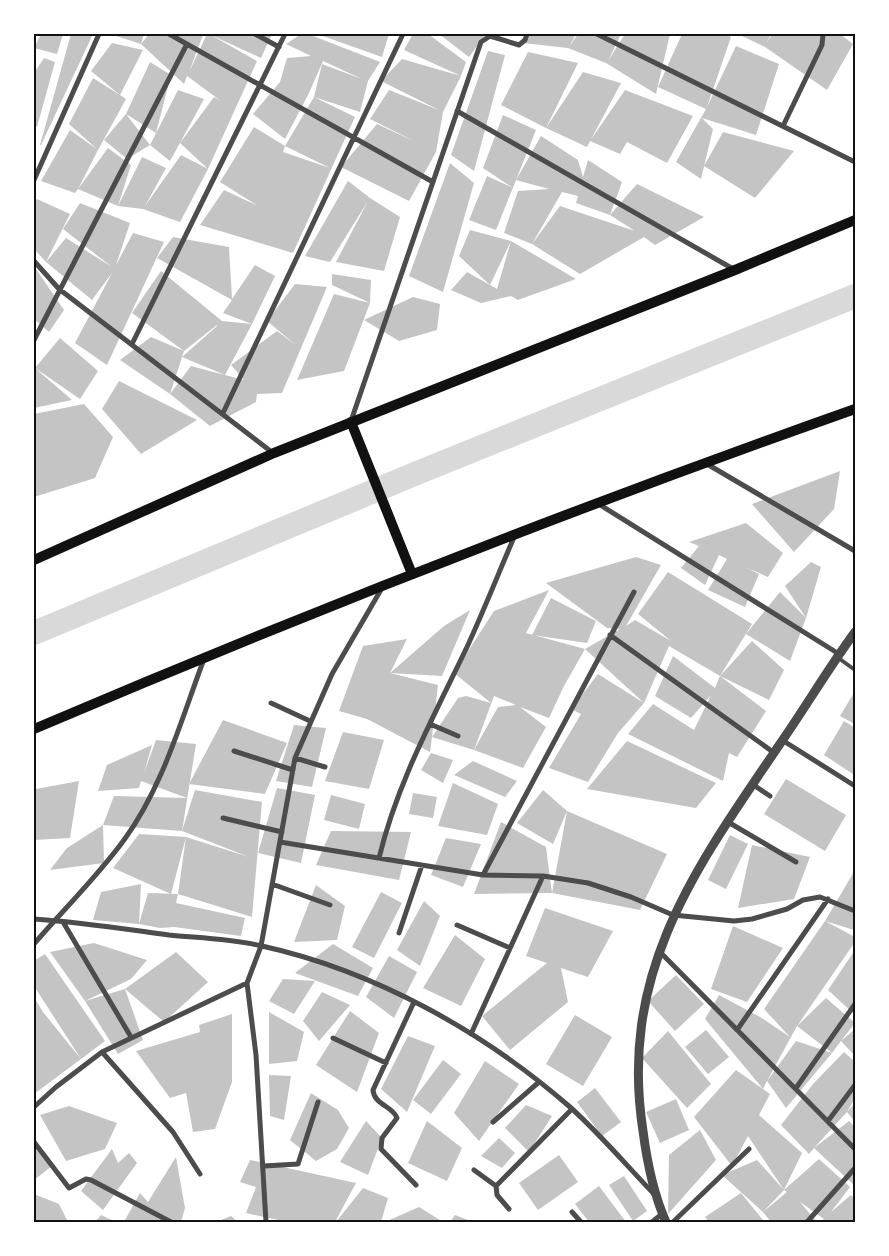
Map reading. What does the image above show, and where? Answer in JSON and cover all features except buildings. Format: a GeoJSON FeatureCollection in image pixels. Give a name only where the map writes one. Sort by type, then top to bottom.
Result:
{"type":"FeatureCollection","features":[{"type":"Feature","properties":{"kind":"main road"},"geometry":{"type":"LineString","coordinates":[[34,560],[274,453],[735,270],[855,220]]}},
{"type":"Feature","properties":{"kind":"main road"},"geometry":{"type":"LineString","coordinates":[[34,729],[205,656],[383,585],[704,462],[855,409]]}},
{"type":"Feature","properties":{"kind":"main road"},"geometry":{"type":"LineString","coordinates":[[351,422],[412,574]]}},
{"type":"Feature","properties":{"kind":"street"},"geometry":{"type":"LineString","coordinates":[[34,180],[99,34]]}},
{"type":"Feature","properties":{"kind":"street"},"geometry":{"type":"LineString","coordinates":[[168,34],[434,182]]}},
{"type":"Feature","properties":{"kind":"street"},"geometry":{"type":"LineString","coordinates":[[255,34],[279,47]]}},
{"type":"Feature","properties":{"kind":"street"},"geometry":{"type":"LineString","coordinates":[[132,344],[285,34]]}},
{"type":"Feature","properties":{"kind":"street"},"geometry":{"type":"LineString","coordinates":[[223,413],[403,34]]}},
{"type":"Feature","properties":{"kind":"street"},"geometry":{"type":"LineString","coordinates":[[351,422],[483,39],[490,36],[519,45],[525,40],[527,34]]}},
{"type":"Feature","properties":{"kind":"street"},"geometry":{"type":"LineString","coordinates":[[596,34],[855,162]]}},
{"type":"Feature","properties":{"kind":"street"},"geometry":{"type":"LineString","coordinates":[[783,126],[822,45],[823,34]]}},
{"type":"Feature","properties":{"kind":"street"},"geometry":{"type":"LineString","coordinates":[[34,340],[187,44]]}},
{"type":"Feature","properties":{"kind":"street"},"geometry":{"type":"LineString","coordinates":[[458,111],[735,270]]}},
{"type":"Feature","properties":{"kind":"street"},"geometry":{"type":"LineString","coordinates":[[34,261],[59,289],[274,453]]}},
{"type":"Feature","properties":{"kind":"street"},"geometry":{"type":"LineString","coordinates":[[704,462],[855,551]]}},
{"type":"Feature","properties":{"kind":"street"},"geometry":{"type":"LineString","coordinates":[[597,503],[837,656]]}},
{"type":"Feature","properties":{"kind":"street"},"geometry":{"type":"LineString","coordinates":[[379,858],[387,824],[399,791],[468,644],[515,534]]}},
{"type":"Feature","properties":{"kind":"street"},"geometry":{"type":"LineString","coordinates":[[266,1222],[256,1055],[247,983],[261,946],[295,758],[310,720],[336,667],[383,585]]}},
{"type":"Feature","properties":{"kind":"street"},"geometry":{"type":"LineString","coordinates":[[483,875],[634,592]]}},
{"type":"Feature","properties":{"kind":"street"},"geometry":{"type":"LineString","coordinates":[[652,1222],[664,1218],[654,1195],[637,1096],[638,1047],[645,998],[658,950],[672,915],[728,822],[837,656],[855,632]]}},
{"type":"Feature","properties":{"kind":"street"},"geometry":{"type":"LineString","coordinates":[[610,635],[773,752]]}},
{"type":"Feature","properties":{"kind":"street"},"geometry":{"type":"LineString","coordinates":[[34,944],[124,840],[141,812],[169,753],[205,656]]}},
{"type":"Feature","properties":{"kind":"street"},"geometry":{"type":"LineString","coordinates":[[272,703],[310,720]]}},
{"type":"Feature","properties":{"kind":"street"},"geometry":{"type":"LineString","coordinates":[[430,724],[458,736]]}},
{"type":"Feature","properties":{"kind":"street"},"geometry":{"type":"LineString","coordinates":[[782,740],[855,786]]}},
{"type":"Feature","properties":{"kind":"street"},"geometry":{"type":"LineString","coordinates":[[234,751],[293,770]]}},
{"type":"Feature","properties":{"kind":"street"},"geometry":{"type":"LineString","coordinates":[[295,758],[325,767]]}},
{"type":"Feature","properties":{"kind":"street"},"geometry":{"type":"LineString","coordinates":[[752,784],[770,796]]}},
{"type":"Feature","properties":{"kind":"street"},"geometry":{"type":"LineString","coordinates":[[223,818],[282,832]]}},
{"type":"Feature","properties":{"kind":"street"},"geometry":{"type":"LineString","coordinates":[[728,822],[796,862]]}},
{"type":"Feature","properties":{"kind":"street"},"geometry":{"type":"LineString","coordinates":[[280,842],[483,875],[543,876],[605,889],[631,897],[672,915],[734,921],[752,919],[770,915],[811,898],[828,899],[855,911]]}},
{"type":"Feature","properties":{"kind":"street"},"geometry":{"type":"LineString","coordinates":[[399,934],[422,865]]}},
{"type":"Feature","properties":{"kind":"street"},"geometry":{"type":"LineString","coordinates":[[471,1034],[543,876]]}},
{"type":"Feature","properties":{"kind":"street"},"geometry":{"type":"LineString","coordinates":[[272,884],[330,905]]}},
{"type":"Feature","properties":{"kind":"street"},"geometry":{"type":"LineString","coordinates":[[737,1030],[828,899]]}},
{"type":"Feature","properties":{"kind":"street"},"geometry":{"type":"LineString","coordinates":[[34,919],[261,946],[330,967],[414,1002],[471,1034],[539,1082],[572,1109],[654,1195]]}},
{"type":"Feature","properties":{"kind":"street"},"geometry":{"type":"LineString","coordinates":[[63,922],[131,1037]]}},
{"type":"Feature","properties":{"kind":"street"},"geometry":{"type":"LineString","coordinates":[[457,925],[510,948]]}},
{"type":"Feature","properties":{"kind":"street"},"geometry":{"type":"LineString","coordinates":[[658,950],[855,1148]]}},
{"type":"Feature","properties":{"kind":"street"},"geometry":{"type":"LineString","coordinates":[[34,1107],[56,1087],[102,1052],[247,983]]}},
{"type":"Feature","properties":{"kind":"street"},"geometry":{"type":"LineString","coordinates":[[414,1002],[373,1090],[373,1095],[397,1118],[382,1138],[380,1146],[416,1185]]}},
{"type":"Feature","properties":{"kind":"street"},"geometry":{"type":"LineString","coordinates":[[796,1088],[855,1004]]}},
{"type":"Feature","properties":{"kind":"street"},"geometry":{"type":"LineString","coordinates":[[333,1038],[386,1063]]}},
{"type":"Feature","properties":{"kind":"street"},"geometry":{"type":"LineString","coordinates":[[102,1052],[173,1132],[200,1174]]}},
{"type":"Feature","properties":{"kind":"street"},"geometry":{"type":"LineString","coordinates":[[493,1122],[539,1082]]}},
{"type":"Feature","properties":{"kind":"street"},"geometry":{"type":"LineString","coordinates":[[828,1121],[855,1084]]}},
{"type":"Feature","properties":{"kind":"street"},"geometry":{"type":"LineString","coordinates":[[264,1166],[298,1164],[318,1102]]}},
{"type":"Feature","properties":{"kind":"street"},"geometry":{"type":"LineString","coordinates":[[496,1186],[572,1109]]}},
{"type":"Feature","properties":{"kind":"street"},"geometry":{"type":"LineString","coordinates":[[34,1142],[67,1187],[73,1188],[86,1179],[92,1180],[171,1222]]}},
{"type":"Feature","properties":{"kind":"street"},"geometry":{"type":"LineString","coordinates":[[673,1222],[750,1149]]}},
{"type":"Feature","properties":{"kind":"street"},"geometry":{"type":"LineString","coordinates":[[807,1222],[855,1168]]}},
{"type":"Feature","properties":{"kind":"street"},"geometry":{"type":"LineString","coordinates":[[474,1170],[496,1186],[497,1194],[509,1208]]}},
{"type":"Feature","properties":{"kind":"street"},"geometry":{"type":"LineString","coordinates":[[572,1212],[580,1222]]}},
{"type":"Feature","properties":{"kind":"lane"},"geometry":{"type":"LineString","coordinates":[[837,656],[855,670]]}},
{"type":"Feature","properties":{"kind":"waterway"},"geometry":{"type":"LineString","coordinates":[[34,633],[417,473],[855,296]]}}]}
